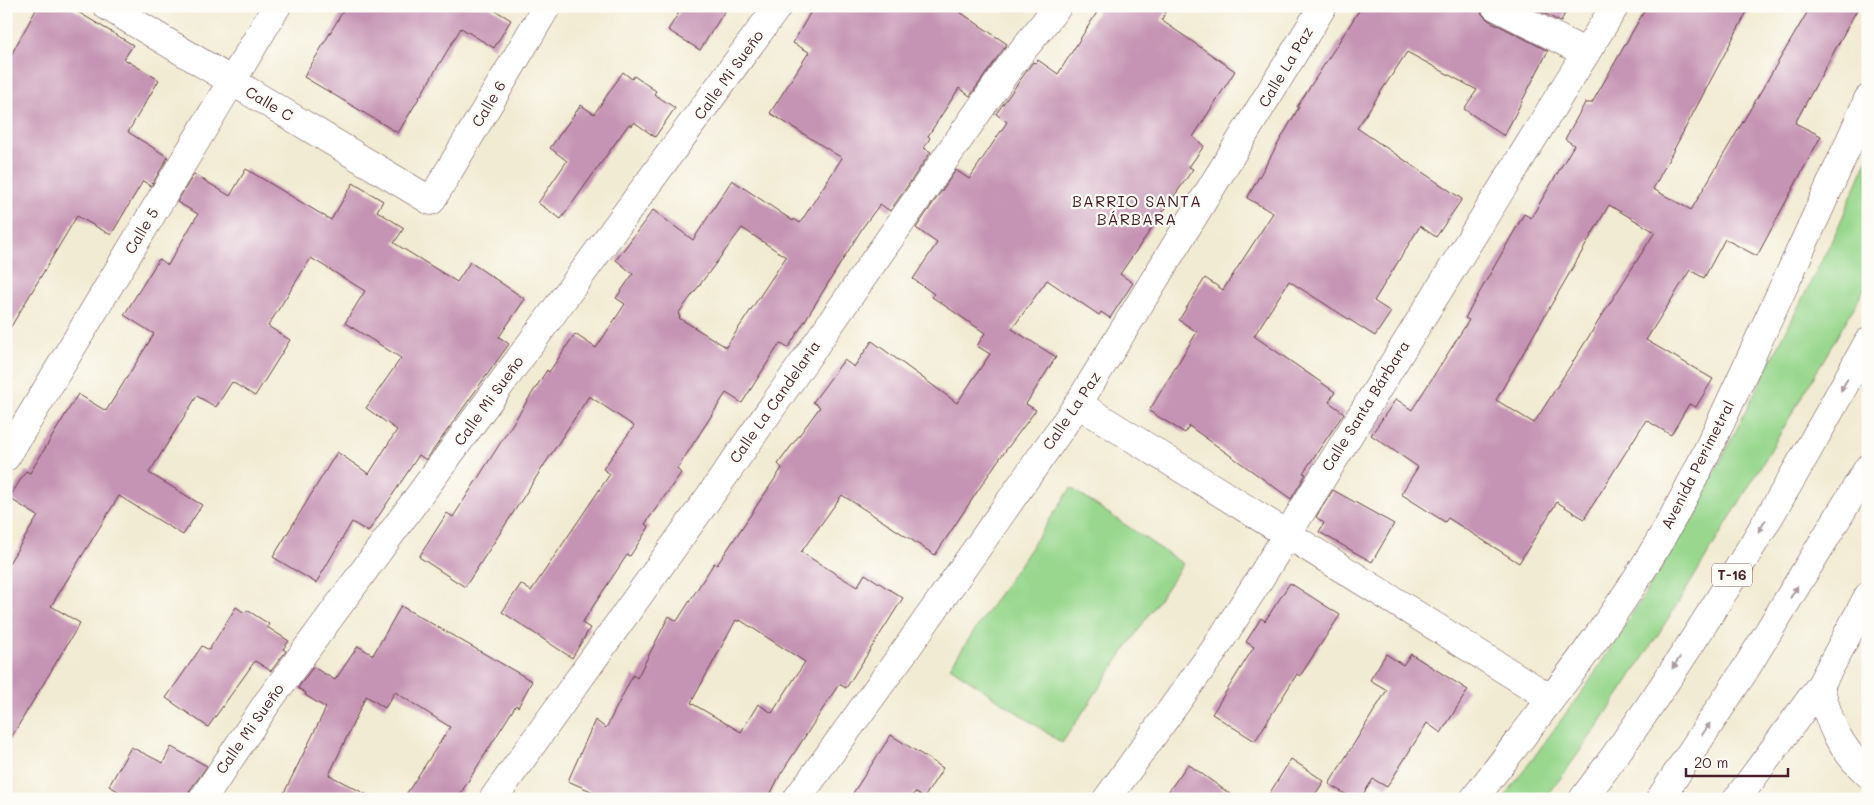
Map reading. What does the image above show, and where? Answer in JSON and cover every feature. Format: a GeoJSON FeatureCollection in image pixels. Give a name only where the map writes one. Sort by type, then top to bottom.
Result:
{"type":"FeatureCollection","features":[{"type":"Feature","properties":{"kind":"main road","name":"Calle C"},"geometry":{"type":"LineString","coordinates":[[107,6],[431,201]]}},
{"type":"Feature","properties":{"kind":"main road","name":"Calle 5"},"geometry":{"type":"LineString","coordinates":[[6,457],[277,6]]}},
{"type":"Feature","properties":{"kind":"main road","name":"Calle 6"},"geometry":{"type":"LineString","coordinates":[[431,201],[547,6]]}},
{"type":"Feature","properties":{"kind":"main road","name":"Calle Mi Sueño"},"geometry":{"type":"LineString","coordinates":[[203,799],[273,694],[778,6]]}},
{"type":"Feature","properties":{"kind":"main road","name":"Calle La Candelaria"},"geometry":{"type":"LineString","coordinates":[[493,799],[722,479],[1010,66],[1058,6]]}},
{"type":"Feature","properties":{"kind":"main road","name":"Calle La Paz"},"geometry":{"type":"LineString","coordinates":[[797,799],[1078,404],[1323,6]]}},
{"type":"Feature","properties":{"kind":"main road"},"geometry":{"type":"LineString","coordinates":[[1495,6],[1586,53]]}},
{"type":"Feature","properties":{"kind":"main road","name":"Calle Santa Bárbara"},"geometry":{"type":"LineString","coordinates":[[1107,799],[1213,652],[1288,535],[1615,6]]}},
{"type":"Feature","properties":{"kind":"main road","name":"Avenida Perimetral"},"geometry":{"type":"LineString","coordinates":[[1474,799],[1642,571],[1671,522],[1709,448],[1868,99]]}},
{"type":"Feature","properties":{"kind":"main road","name":"T-16"},"geometry":{"type":"LineString","coordinates":[[1583,799],[1613,758],[1694,637],[1781,496],[1868,342]]}},
{"type":"Feature","properties":{"kind":"main road"},"geometry":{"type":"LineString","coordinates":[[1078,404],[1550,698]]}},
{"type":"Feature","properties":{"kind":"main road"},"geometry":{"type":"LineString","coordinates":[[1660,799],[1746,670],[1868,468]]}},
{"type":"Feature","properties":{"kind":"main road"},"geometry":{"type":"LineString","coordinates":[[1737,799],[1820,686],[1868,596]]}},
{"type":"Feature","properties":{"kind":"main road"},"geometry":{"type":"LineString","coordinates":[[1820,686],[1830,726],[1849,757],[1868,774]]}},
{"type":"Feature","properties":{"kind":"green space"},"geometry":{"type":"Polygon","coordinates":[[[1868,158],[1868,282],[1857,302],[1691,582],[1639,665],[1584,746],[1545,799],[1503,799],[1589,682],[1674,548],[1718,466],[1836,232],[1868,158]]]}},
{"type":"Feature","properties":{"kind":"green space"},"geometry":{"type":"Polygon","coordinates":[[[1071,488],[1183,564],[1062,743],[950,667],[1071,488]]]}},
{"type":"Feature","properties":{"kind":"building"},"geometry":{"type":"Polygon","coordinates":[[[38,6],[68,6],[133,45],[124,59],[159,80],[128,132],[168,157],[151,186],[143,181],[111,235],[77,216],[6,335],[6,64],[38,6]]]}},
{"type":"Feature","properties":{"kind":"building"},"geometry":{"type":"Polygon","coordinates":[[[346,6],[488,6],[511,20],[494,48],[461,28],[398,133],[304,77],[346,6]]]}},
{"type":"Feature","properties":{"kind":"building"},"geometry":{"type":"Polygon","coordinates":[[[683,6],[728,6],[700,50],[668,30],[683,6]]]}},
{"type":"Feature","properties":{"kind":"building"},"geometry":{"type":"Polygon","coordinates":[[[814,6],[951,6],[1007,44],[970,96],[959,88],[928,136],[930,138],[924,148],[931,152],[890,211],[880,204],[863,227],[788,348],[780,343],[742,403],[726,393],[677,469],[681,473],[645,524],[649,527],[630,556],[627,555],[582,623],[590,628],[572,658],[502,612],[521,584],[531,591],[610,474],[603,469],[634,426],[589,396],[465,587],[419,557],[447,513],[453,517],[547,370],[549,372],[575,334],[596,348],[625,304],[616,298],[633,274],[616,260],[653,210],[693,240],[732,180],[793,221],[794,219],[800,223],[842,158],[770,113],[809,52],[793,43],[814,6]],[[742,228],[678,314],[679,318],[726,347],[786,257],[742,228]]]}},
{"type":"Feature","properties":{"kind":"building"},"geometry":{"type":"Polygon","coordinates":[[[1101,6],[1170,6],[1161,20],[1235,71],[1193,137],[1204,146],[1189,167],[1193,169],[1120,274],[1133,283],[1110,318],[1101,312],[1099,315],[1047,280],[1012,329],[1056,357],[1026,404],[1036,410],[997,462],[935,555],[842,495],[801,552],[857,587],[865,574],[903,598],[846,688],[839,684],[780,775],[768,799],[609,799],[568,781],[595,720],[606,728],[633,675],[637,678],[669,616],[677,621],[714,563],[717,565],[782,468],[778,464],[820,407],[813,402],[844,360],[854,367],[872,341],[957,403],[990,354],[977,346],[985,333],[932,297],[934,294],[913,279],[937,243],[916,228],[956,170],[969,179],[1007,122],[996,114],[1033,62],[1035,63],[1038,60],[1058,74],[1101,6]],[[736,620],[691,703],[741,732],[758,704],[772,713],[805,662],[740,620],[739,622],[736,620]]]}},
{"type":"Feature","properties":{"kind":"building"},"geometry":{"type":"Polygon","coordinates":[[[1362,6],[1479,6],[1482,14],[1488,20],[1548,51],[1504,136],[1464,109],[1477,90],[1407,52],[1357,128],[1462,199],[1436,237],[1420,226],[1374,301],[1391,312],[1375,336],[1289,281],[1254,336],[1335,392],[1329,402],[1344,413],[1303,473],[1306,474],[1291,499],[1189,426],[1185,433],[1149,411],[1197,332],[1179,320],[1205,278],[1223,290],[1273,213],[1247,198],[1299,107],[1297,107],[1362,6]]]}},
{"type":"Feature","properties":{"kind":"building"},"geometry":{"type":"Polygon","coordinates":[[[1530,6],[1568,6],[1561,22],[1530,6]]]}},
{"type":"Feature","properties":{"kind":"building"},"geometry":{"type":"Polygon","coordinates":[[[1647,6],[1750,6],[1653,189],[1691,210],[1811,6],[1859,6],[1795,123],[1821,136],[1757,256],[1725,239],[1704,278],[1690,270],[1646,340],[1713,379],[1696,407],[1689,404],[1671,435],[1646,420],[1584,519],[1557,502],[1519,563],[1448,518],[1445,522],[1401,494],[1418,467],[1371,435],[1396,399],[1412,410],[1469,320],[1465,318],[1524,214],[1531,218],[1574,145],[1565,139],[1585,103],[1592,103],[1647,6]],[[1609,205],[1496,400],[1534,423],[1655,232],[1609,205]]]}},
{"type":"Feature","properties":{"kind":"building"},"geometry":{"type":"Polygon","coordinates":[[[623,72],[632,79],[634,76],[656,91],[654,94],[675,108],[655,137],[634,122],[632,126],[629,124],[561,219],[538,203],[567,161],[550,148],[581,105],[594,114],[623,72]]]}},
{"type":"Feature","properties":{"kind":"building"},"geometry":{"type":"Polygon","coordinates":[[[246,169],[331,220],[353,183],[383,201],[377,211],[404,228],[394,243],[457,282],[470,262],[525,299],[499,337],[509,344],[426,460],[419,455],[368,532],[352,522],[316,583],[273,557],[337,452],[369,474],[397,430],[366,408],[401,358],[345,323],[365,291],[311,258],[268,326],[290,340],[255,396],[232,382],[216,407],[197,396],[149,473],[202,505],[183,535],[119,496],[51,606],[80,623],[6,746],[6,568],[38,516],[9,498],[26,471],[30,473],[78,394],[106,411],[154,334],[124,315],[159,259],[168,265],[198,214],[177,202],[194,174],[230,196],[246,169]]]}},
{"type":"Feature","properties":{"kind":"building"},"geometry":{"type":"Polygon","coordinates":[[[1333,490],[1394,524],[1372,562],[1319,532],[1324,523],[1316,517],[1333,490]]]}},
{"type":"Feature","properties":{"kind":"building"},"geometry":{"type":"Polygon","coordinates":[[[1290,583],[1340,615],[1300,676],[1297,674],[1255,741],[1212,714],[1254,647],[1246,642],[1261,618],[1265,621],[1290,583]]]}},
{"type":"Feature","properties":{"kind":"building"},"geometry":{"type":"Polygon","coordinates":[[[401,606],[532,681],[518,707],[516,705],[457,799],[403,799],[450,727],[395,692],[385,708],[366,696],[329,775],[375,799],[281,799],[326,708],[305,695],[306,693],[298,688],[313,667],[335,680],[358,646],[373,655],[401,606]]]}},
{"type":"Feature","properties":{"kind":"building"},"geometry":{"type":"Polygon","coordinates":[[[236,607],[245,613],[247,610],[269,624],[267,627],[289,641],[283,649],[286,651],[271,671],[255,661],[208,727],[166,698],[202,646],[209,650],[236,607]]]}},
{"type":"Feature","properties":{"kind":"building"},"geometry":{"type":"Polygon","coordinates":[[[1386,654],[1403,665],[1411,654],[1468,690],[1441,733],[1427,723],[1387,787],[1373,779],[1360,799],[1353,799],[1329,784],[1387,690],[1370,680],[1386,654]]]}},
{"type":"Feature","properties":{"kind":"building"},"geometry":{"type":"Polygon","coordinates":[[[891,735],[943,768],[924,798],[915,792],[911,799],[849,799],[891,735]]]}},
{"type":"Feature","properties":{"kind":"building"},"geometry":{"type":"Polygon","coordinates":[[[131,747],[163,763],[171,747],[207,766],[190,790],[187,799],[132,799],[109,786],[131,747]]]}},
{"type":"Feature","properties":{"kind":"building"},"geometry":{"type":"Polygon","coordinates":[[[1291,759],[1324,781],[1312,799],[1266,799],[1291,759]]]}},
{"type":"Feature","properties":{"kind":"building"},"geometry":{"type":"Polygon","coordinates":[[[1188,764],[1237,799],[1163,799],[1188,764]]]}},
{"type":"Feature","properties":{"kind":"district","name":"BARRIO SANTA BÁRBARA"},"geometry":{"type":"Point","coordinates":[1137,210]}}]}
